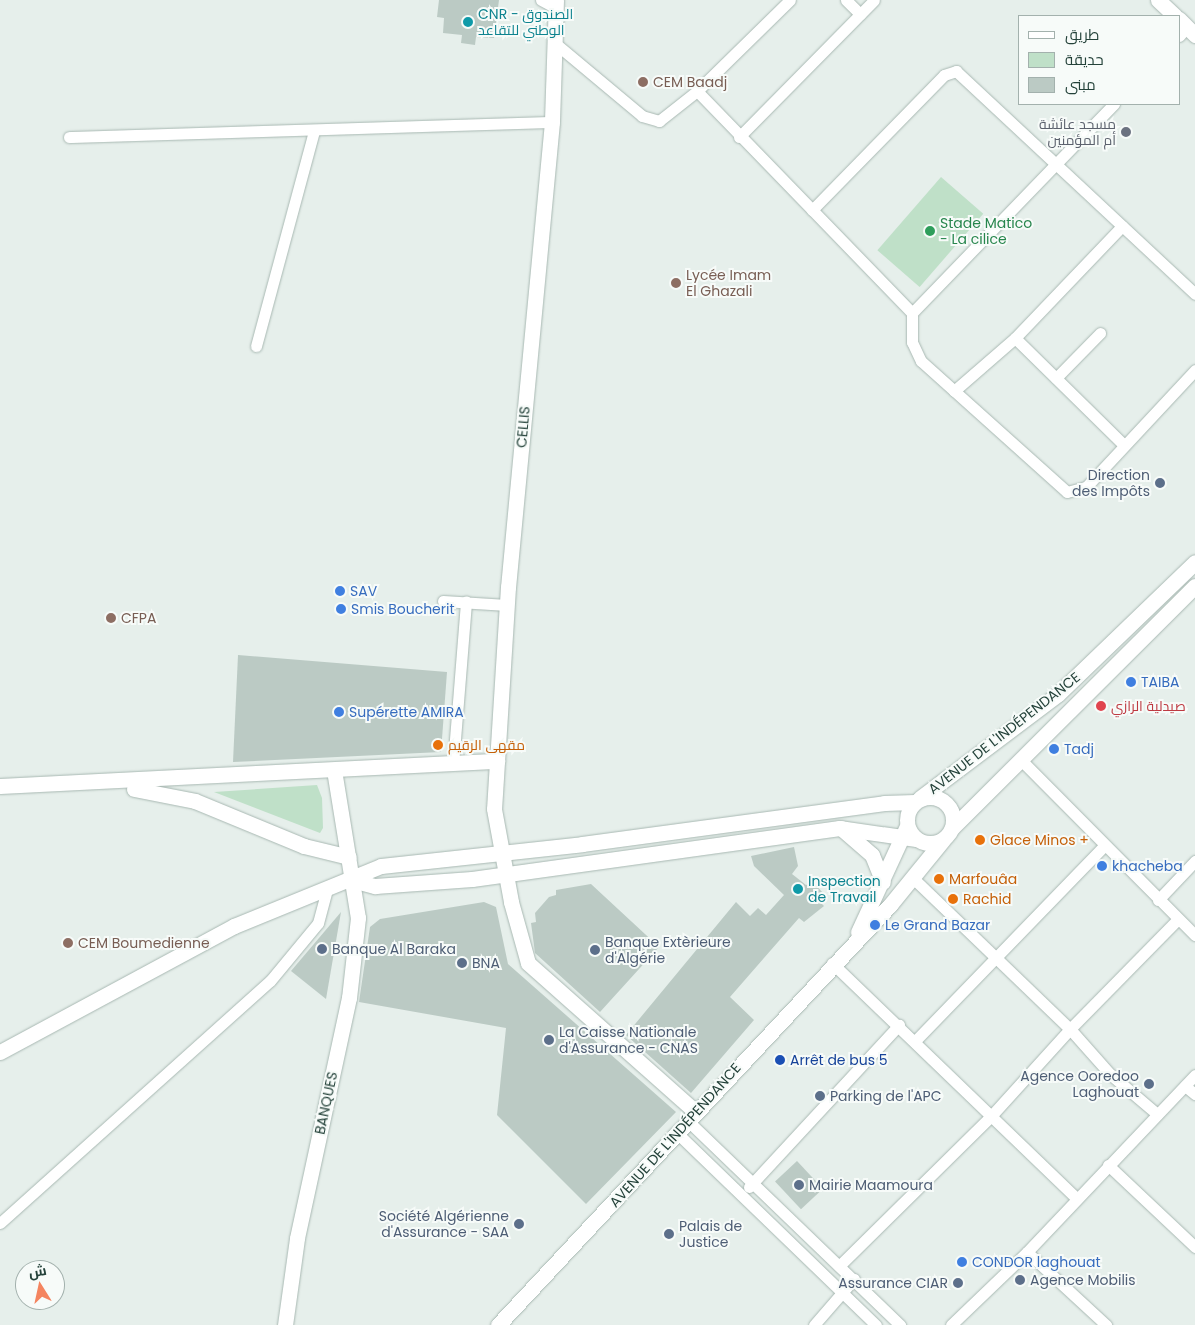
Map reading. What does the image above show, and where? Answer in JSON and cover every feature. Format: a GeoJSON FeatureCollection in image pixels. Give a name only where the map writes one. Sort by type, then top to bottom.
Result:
{"type":"FeatureCollection","features":[{"type":"Feature","properties":{"kind":"street"},"geometry":{"type":"LineString","coordinates":[[541,0],[556,4]]}},
{"type":"Feature","properties":{"kind":"street"},"geometry":{"type":"LineString","coordinates":[[556,44],[652,122],[659,121],[697,91],[790,0]]}},
{"type":"Feature","properties":{"kind":"street"},"geometry":{"type":"LineString","coordinates":[[846,0],[860,14]]}},
{"type":"Feature","properties":{"kind":"street"},"geometry":{"type":"LineString","coordinates":[[739,137],[874,0]]}},
{"type":"Feature","properties":{"kind":"street"},"geometry":{"type":"LineString","coordinates":[[1158,0],[1174,15]]}},
{"type":"Feature","properties":{"kind":"street","name":"CELLIS"},"geometry":{"type":"LineString","coordinates":[[556,4],[552,122],[507,605],[494,809],[501,853],[528,963],[691,1116]]}},
{"type":"Feature","properties":{"kind":"street"},"geometry":{"type":"LineString","coordinates":[[812,210],[949,71],[961,73],[1055,165],[1195,294]]}},
{"type":"Feature","properties":{"kind":"street"},"geometry":{"type":"LineString","coordinates":[[697,91],[739,137],[912,313],[915,352],[954,391],[1067,492],[1086,487],[1124,445],[1193,375]]}},
{"type":"Feature","properties":{"kind":"street"},"geometry":{"type":"LineString","coordinates":[[912,313],[1113,105]]}},
{"type":"Feature","properties":{"kind":"street"},"geometry":{"type":"LineString","coordinates":[[69,137],[314,131],[552,122]]}},
{"type":"Feature","properties":{"kind":"street"},"geometry":{"type":"LineString","coordinates":[[256,346],[314,131]]}},
{"type":"Feature","properties":{"kind":"street"},"geometry":{"type":"LineString","coordinates":[[954,391],[1015,338],[1122,226]]}},
{"type":"Feature","properties":{"kind":"street"},"geometry":{"type":"LineString","coordinates":[[1056,378],[1100,333]]}},
{"type":"Feature","properties":{"kind":"street"},"geometry":{"type":"LineString","coordinates":[[1015,338],[1124,445]]}},
{"type":"Feature","properties":{"kind":"street","name":"AVENUE DE L'INDÉPENDANCE"},"geometry":{"type":"LineString","coordinates":[[917,800],[1058,694],[1195,562]]}},
{"type":"Feature","properties":{"kind":"street","name":"AVENUE DE L'INDÉPENDANCE"},"geometry":{"type":"LineString","coordinates":[[498,1325],[832,963],[913,878],[948,834],[1022,762],[1195,586]]}},
{"type":"Feature","properties":{"kind":"street"},"geometry":{"type":"LineString","coordinates":[[443,601],[507,605]]}},
{"type":"Feature","properties":{"kind":"street"},"geometry":{"type":"LineString","coordinates":[[453,764],[466,602]]}},
{"type":"Feature","properties":{"kind":"street"},"geometry":{"type":"LineString","coordinates":[[0,786],[90,784],[497,761]]}},
{"type":"Feature","properties":{"kind":"street"},"geometry":{"type":"LineString","coordinates":[[1022,762],[1177,920],[1195,935]]}},
{"type":"Feature","properties":{"kind":"street","name":"BANQUES"},"geometry":{"type":"LineString","coordinates":[[285,1325],[297,1238],[349,998],[358,918],[334,770]]}},
{"type":"Feature","properties":{"kind":"street"},"geometry":{"type":"LineString","coordinates":[[90,784],[156,791],[195,801],[304,846],[349,857]]}},
{"type":"Feature","properties":{"kind":"street"},"geometry":{"type":"LineString","coordinates":[[909,834],[907,813],[917,800]]}},
{"type":"Feature","properties":{"kind":"street"},"geometry":{"type":"LineString","coordinates":[[0,1052],[234,926],[352,880],[381,866],[501,853],[862,805],[917,800],[943,800],[952,813],[948,834],[930,844],[909,834],[839,828],[506,874],[394,885],[352,880]]}},
{"type":"Feature","properties":{"kind":"street"},"geometry":{"type":"LineString","coordinates":[[839,828],[872,855],[883,882]]}},
{"type":"Feature","properties":{"kind":"street","name":"AVENUE DE L'INDÉPENDANCE"},"geometry":{"type":"LineString","coordinates":[[852,944],[909,834]]}},
{"type":"Feature","properties":{"kind":"street"},"geometry":{"type":"LineString","coordinates":[[915,1041],[997,960],[1104,846]]}},
{"type":"Feature","properties":{"kind":"street"},"geometry":{"type":"LineString","coordinates":[[1158,900],[1195,861]]}},
{"type":"Feature","properties":{"kind":"street"},"geometry":{"type":"LineString","coordinates":[[913,878],[1070,1029],[1110,1074],[1157,1114]]}},
{"type":"Feature","properties":{"kind":"street"},"geometry":{"type":"LineString","coordinates":[[0,1223],[270,982],[318,923],[327,889]]}},
{"type":"Feature","properties":{"kind":"street"},"geometry":{"type":"LineString","coordinates":[[839,1266],[992,1115],[1070,1029],[1177,920]]}},
{"type":"Feature","properties":{"kind":"street"},"geometry":{"type":"LineString","coordinates":[[832,963],[899,1025],[1077,1199]]}},
{"type":"Feature","properties":{"kind":"street"},"geometry":{"type":"LineString","coordinates":[[743,1193],[899,1025]]}},
{"type":"Feature","properties":{"kind":"street"},"geometry":{"type":"LineString","coordinates":[[951,1325],[1027,1252],[1195,1075]]}},
{"type":"Feature","properties":{"kind":"street"},"geometry":{"type":"LineString","coordinates":[[1185,1086],[1195,1094]]}},
{"type":"Feature","properties":{"kind":"street"},"geometry":{"type":"LineString","coordinates":[[691,1116],[753,1182],[900,1325]]}},
{"type":"Feature","properties":{"kind":"street"},"geometry":{"type":"LineString","coordinates":[[676,1132],[743,1193],[842,1294],[876,1325]]}},
{"type":"Feature","properties":{"kind":"street"},"geometry":{"type":"LineString","coordinates":[[1108,1166],[1195,1247]]}},
{"type":"Feature","properties":{"kind":"street"},"geometry":{"type":"LineString","coordinates":[[1027,1252],[1106,1325]]}},
{"type":"Feature","properties":{"kind":"street"},"geometry":{"type":"LineString","coordinates":[[814,1325],[854,1279]]}},
{"type":"Feature","properties":{"kind":"green space","name":"Stade Matico - La cilice"},"geometry":{"type":"Polygon","coordinates":[[[941,177],[983,214],[920,287],[877,250],[941,177]]]}},
{"type":"Feature","properties":{"kind":"green space"},"geometry":{"type":"Polygon","coordinates":[[[317,785],[322,798],[323,828],[320,833],[214,792],[317,785]]]}},
{"type":"Feature","properties":{"kind":"building","name":"CNR - الصندوق الوطني للتقاعد"},"geometry":{"type":"Polygon","coordinates":[[[439,0],[499,0],[494,38],[476,37],[475,45],[461,43],[462,35],[443,33],[444,18],[437,17],[439,0]]]}},
{"type":"Feature","properties":{"kind":"building","name":"Supérette AMIRA"},"geometry":{"type":"Polygon","coordinates":[[[238,655],[447,672],[441,752],[233,762],[238,655]]]}},
{"type":"Feature","properties":{"kind":"building"},"geometry":{"type":"Polygon","coordinates":[[[794,847],[798,866],[792,874],[806,885],[813,882],[823,893],[817,899],[824,906],[804,922],[799,918],[730,997],[754,1020],[691,1093],[626,1035],[736,902],[750,916],[758,908],[766,915],[784,895],[754,866],[751,856],[794,847]]]}},
{"type":"Feature","properties":{"kind":"building","name":"Banque Extèrieure d'Algérie"},"geometry":{"type":"Polygon","coordinates":[[[591,884],[659,947],[600,1012],[535,953],[531,923],[536,922],[535,913],[549,897],[556,895],[556,890],[591,884]]]}},
{"type":"Feature","properties":{"kind":"building"},"geometry":{"type":"Polygon","coordinates":[[[484,902],[496,907],[508,964],[676,1112],[586,1204],[497,1115],[506,1028],[359,1002],[370,927],[380,919],[484,902]]]}},
{"type":"Feature","properties":{"kind":"building","name":"Banque Al Baraka"},"geometry":{"type":"Polygon","coordinates":[[[341,912],[326,999],[291,971],[341,912]]]}},
{"type":"Feature","properties":{"kind":"building","name":"Mairie Maamoura"},"geometry":{"type":"Polygon","coordinates":[[[797,1161],[823,1189],[801,1209],[775,1181],[797,1161]]]}},
{"type":"Feature","properties":{"kind":"place","name":"CNR - الصندوق الوطني للتقاعد"},"geometry":{"type":"Point","coordinates":[468,22]}},
{"type":"Feature","properties":{"kind":"place","name":"CEM Baadj"},"geometry":{"type":"Point","coordinates":[643,82]}},
{"type":"Feature","properties":{"kind":"place","name":"مسجد عائشة أم المؤمنين"},"geometry":{"type":"Point","coordinates":[1126,132]}},
{"type":"Feature","properties":{"kind":"place","name":"Stade Matico - La cilice"},"geometry":{"type":"Point","coordinates":[930,231]}},
{"type":"Feature","properties":{"kind":"place","name":"Lycée Imam El Ghazali"},"geometry":{"type":"Point","coordinates":[676,283]}},
{"type":"Feature","properties":{"kind":"place","name":"Direction des Impôts"},"geometry":{"type":"Point","coordinates":[1160,483]}},
{"type":"Feature","properties":{"kind":"place","name":"SAV"},"geometry":{"type":"Point","coordinates":[340,591]}},
{"type":"Feature","properties":{"kind":"place","name":"Smis Boucherit"},"geometry":{"type":"Point","coordinates":[341,609]}},
{"type":"Feature","properties":{"kind":"place","name":"CFPA"},"geometry":{"type":"Point","coordinates":[111,618]}},
{"type":"Feature","properties":{"kind":"place","name":"TAIBA"},"geometry":{"type":"Point","coordinates":[1131,682]}},
{"type":"Feature","properties":{"kind":"place","name":"صيدلية الرازي"},"geometry":{"type":"Point","coordinates":[1101,706]}},
{"type":"Feature","properties":{"kind":"place","name":"Supérette AMIRA"},"geometry":{"type":"Point","coordinates":[339,712]}},
{"type":"Feature","properties":{"kind":"place","name":"مقهى الرقيم"},"geometry":{"type":"Point","coordinates":[438,745]}},
{"type":"Feature","properties":{"kind":"place","name":"Tadj"},"geometry":{"type":"Point","coordinates":[1054,749]}},
{"type":"Feature","properties":{"kind":"place","name":"Glace Minos +"},"geometry":{"type":"Point","coordinates":[980,840]}},
{"type":"Feature","properties":{"kind":"place","name":"khacheba"},"geometry":{"type":"Point","coordinates":[1102,866]}},
{"type":"Feature","properties":{"kind":"place","name":"Marfouâa"},"geometry":{"type":"Point","coordinates":[939,879]}},
{"type":"Feature","properties":{"kind":"place","name":"Inspection de Travail"},"geometry":{"type":"Point","coordinates":[798,889]}},
{"type":"Feature","properties":{"kind":"place","name":"Rachid"},"geometry":{"type":"Point","coordinates":[953,899]}},
{"type":"Feature","properties":{"kind":"place","name":"Le Grand Bazar"},"geometry":{"type":"Point","coordinates":[875,925]}},
{"type":"Feature","properties":{"kind":"place","name":"CEM Boumedienne"},"geometry":{"type":"Point","coordinates":[68,943]}},
{"type":"Feature","properties":{"kind":"place","name":"Banque Al Baraka"},"geometry":{"type":"Point","coordinates":[322,949]}},
{"type":"Feature","properties":{"kind":"place","name":"Banque Extèrieure d'Algérie"},"geometry":{"type":"Point","coordinates":[595,950]}},
{"type":"Feature","properties":{"kind":"place","name":"BNA"},"geometry":{"type":"Point","coordinates":[462,963]}},
{"type":"Feature","properties":{"kind":"place","name":"La Caisse Nationale d'Assurance - CNAS"},"geometry":{"type":"Point","coordinates":[549,1040]}},
{"type":"Feature","properties":{"kind":"place","name":"Arrêt de bus 5"},"geometry":{"type":"Point","coordinates":[780,1060]}},
{"type":"Feature","properties":{"kind":"place","name":"Agence Ooredoo Laghouat"},"geometry":{"type":"Point","coordinates":[1149,1084]}},
{"type":"Feature","properties":{"kind":"place","name":"Parking de l'APC"},"geometry":{"type":"Point","coordinates":[820,1096]}},
{"type":"Feature","properties":{"kind":"place","name":"Mairie Maamoura"},"geometry":{"type":"Point","coordinates":[799,1185]}},
{"type":"Feature","properties":{"kind":"place","name":"Société Algérienne d'Assurance - SAA"},"geometry":{"type":"Point","coordinates":[519,1224]}},
{"type":"Feature","properties":{"kind":"place","name":"Palais de Justice"},"geometry":{"type":"Point","coordinates":[669,1234]}},
{"type":"Feature","properties":{"kind":"place","name":"CONDOR laghouat"},"geometry":{"type":"Point","coordinates":[962,1262]}},
{"type":"Feature","properties":{"kind":"place","name":"Agence Mobilis"},"geometry":{"type":"Point","coordinates":[1020,1280]}},
{"type":"Feature","properties":{"kind":"place","name":"Assurance CIAR"},"geometry":{"type":"Point","coordinates":[958,1283]}}]}
